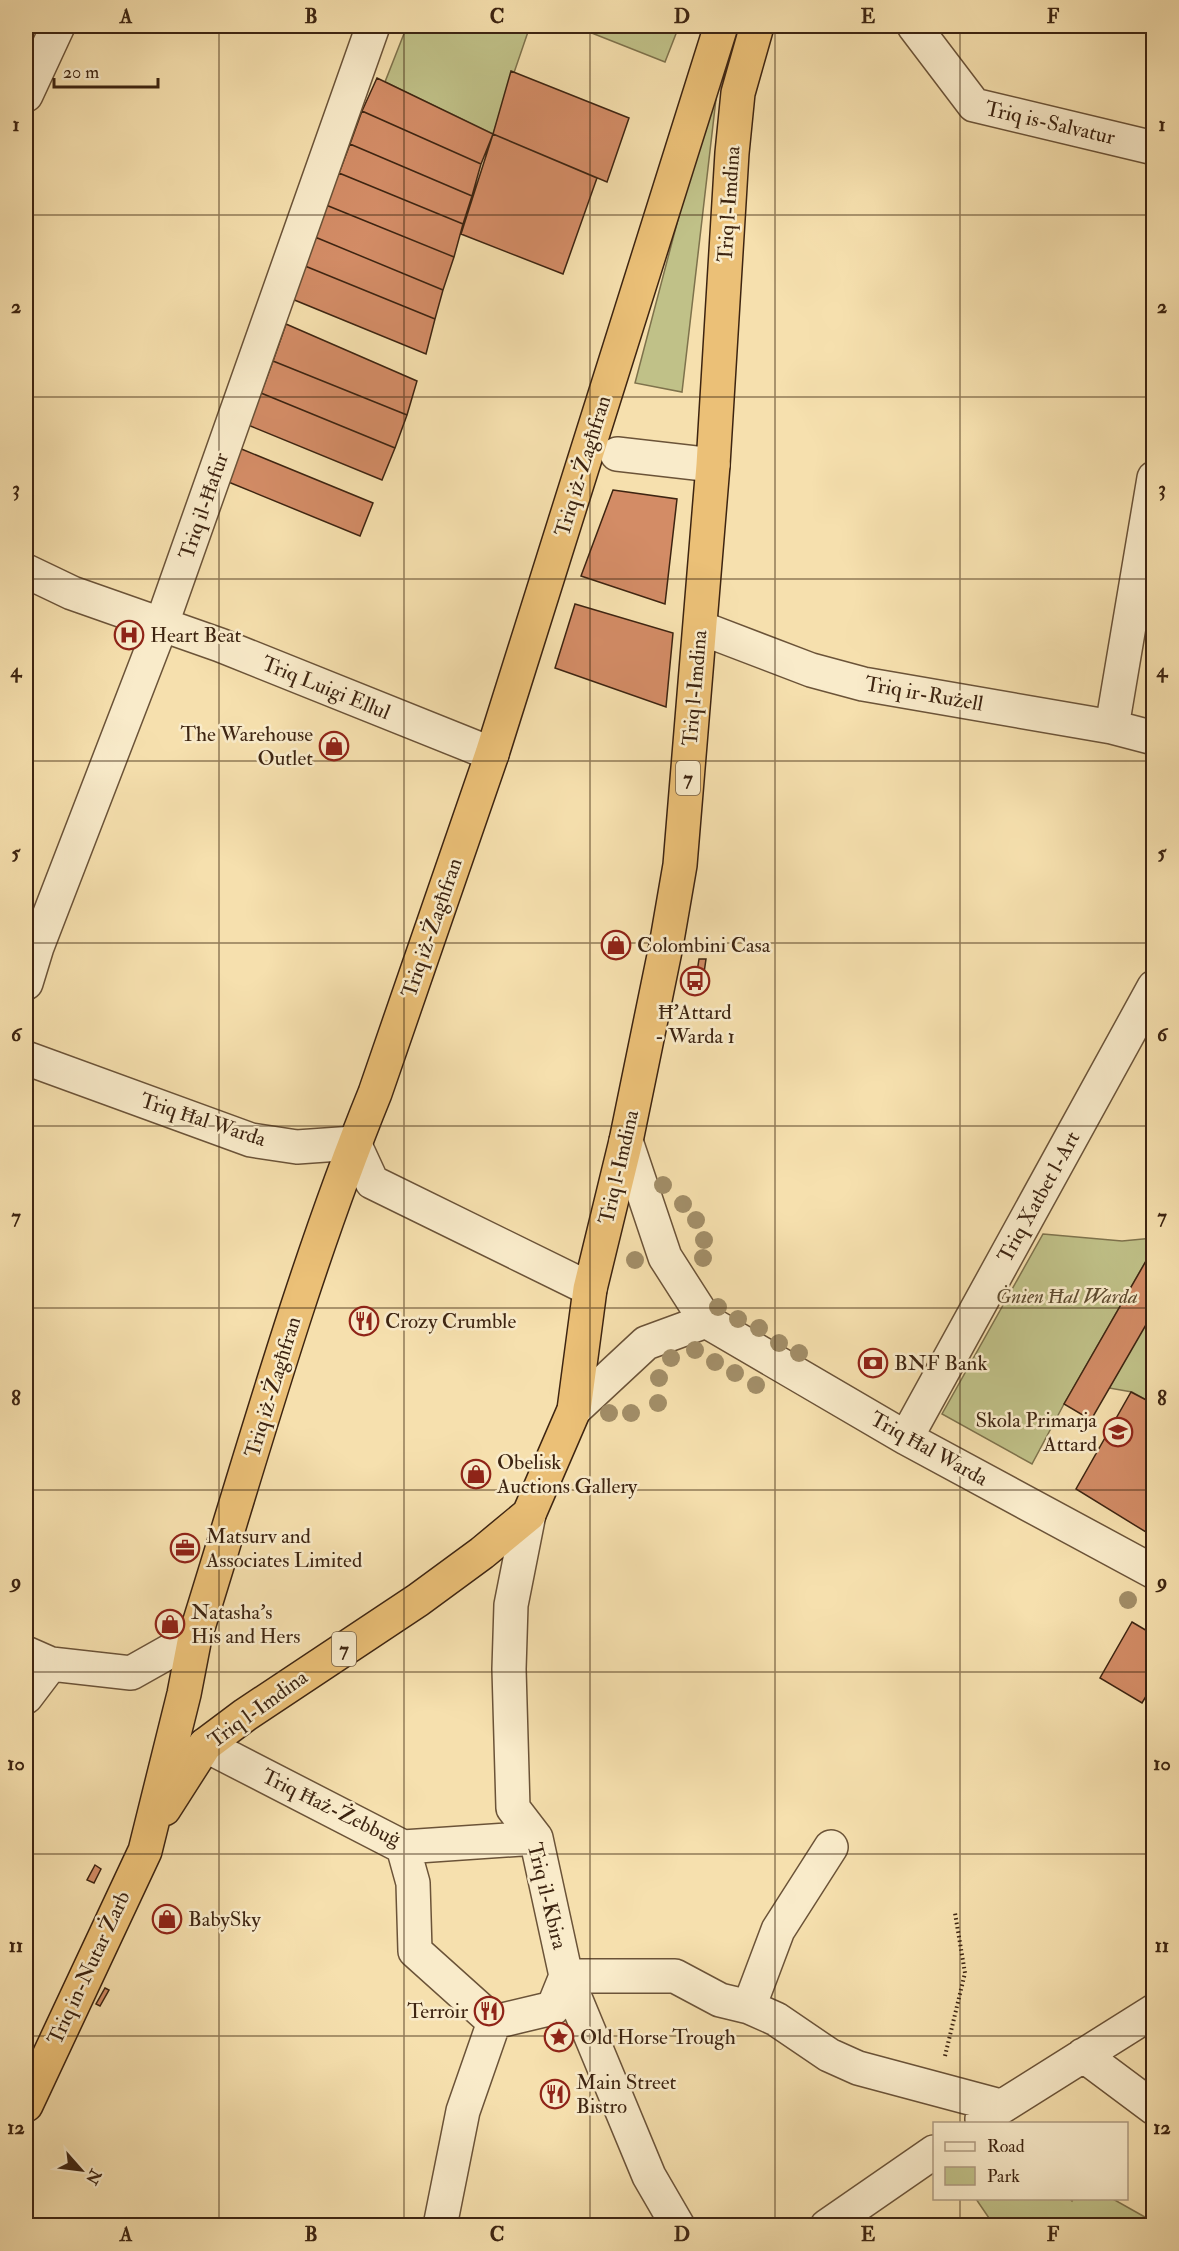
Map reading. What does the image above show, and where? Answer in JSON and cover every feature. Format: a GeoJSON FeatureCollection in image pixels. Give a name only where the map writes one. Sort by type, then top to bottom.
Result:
{"type":"FeatureCollection","features":[{"type":"Feature","properties":{"kind":"highway","name":"Triq iż-Żagħfran"},"geometry":{"type":"LineString","coordinates":[[148,1841],[184,1694],[195,1637],[311,1267],[354,1143],[375,1093],[492,754],[721,26]]}},
{"type":"Feature","properties":{"kind":"highway","name":"Triq l-Imdina"},"geometry":{"type":"LineString","coordinates":[[148,1841],[205,1745],[245,1715],[418,1600],[482,1553],[529,1514],[574,1410],[590,1289],[626,1140],[666,946],[680,865],[713,465],[732,153],[737,103],[757,26]]}},
{"type":"Feature","properties":{"kind":"highway","name":"Triq in-Nutar Żarb"},"geometry":{"type":"LineString","coordinates":[[26,2105],[148,1841]]}},
{"type":"Feature","properties":{"kind":"street"},"geometry":{"type":"LineString","coordinates":[[26,95],[58,26]]}},
{"type":"Feature","properties":{"kind":"street","name":"Triq il-Ħafur"},"geometry":{"type":"LineString","coordinates":[[26,983],[37,947],[162,623],[373,26]]}},
{"type":"Feature","properties":{"kind":"street","name":"Triq is-Salvatur"},"geometry":{"type":"LineString","coordinates":[[914,26],[974,105],[1154,148]]}},
{"type":"Feature","properties":{"kind":"street"},"geometry":{"type":"LineString","coordinates":[[617,454],[713,465]]}},
{"type":"Feature","properties":{"kind":"street"},"geometry":{"type":"LineString","coordinates":[[1112,727],[1154,478]]}},
{"type":"Feature","properties":{"kind":"street","name":"Triq Luigi Ellul"},"geometry":{"type":"LineString","coordinates":[[26,571],[72,593],[162,623],[492,754]]}},
{"type":"Feature","properties":{"kind":"street","name":"Triq ir-Rużell"},"geometry":{"type":"LineString","coordinates":[[701,628],[811,670],[863,684],[1112,727],[1154,738]]}},
{"type":"Feature","properties":{"kind":"street","name":"Triq Xatbet l-Art"},"geometry":{"type":"LineString","coordinates":[[906,1438],[1154,987]]}},
{"type":"Feature","properties":{"kind":"street","name":"Triq Ħal Warda"},"geometry":{"type":"LineString","coordinates":[[26,1058],[251,1140],[297,1147],[354,1143]]}},
{"type":"Feature","properties":{"kind":"street","name":"Triq Ħal Warda"},"geometry":{"type":"LineString","coordinates":[[626,1140],[665,1257],[706,1321],[906,1438],[1154,1572]]}},
{"type":"Feature","properties":{"kind":"street"},"geometry":{"type":"LineString","coordinates":[[354,1143],[372,1182],[590,1289]]}},
{"type":"Feature","properties":{"kind":"street"},"geometry":{"type":"LineString","coordinates":[[574,1410],[646,1343],[706,1321]]}},
{"type":"Feature","properties":{"kind":"street","name":"Triq il-Kbira"},"geometry":{"type":"LineString","coordinates":[[529,1514],[511,1605],[510,1714],[513,1808],[536,1838],[566,1976],[649,2176],[672,2223]]}},
{"type":"Feature","properties":{"kind":"street"},"geometry":{"type":"LineString","coordinates":[[26,1697],[38,1659],[131,1673],[195,1637]]}},
{"type":"Feature","properties":{"kind":"street","name":"Triq Ħaż-Żebbuġ"},"geometry":{"type":"LineString","coordinates":[[205,1745],[403,1847],[536,1838]]}},
{"type":"Feature","properties":{"kind":"street"},"geometry":{"type":"LineString","coordinates":[[403,1847],[413,1883],[415,1951],[494,2022]]}},
{"type":"Feature","properties":{"kind":"street"},"geometry":{"type":"LineString","coordinates":[[749,2007],[777,1930],[831,1847]]}},
{"type":"Feature","properties":{"kind":"street"},"geometry":{"type":"LineString","coordinates":[[494,2022],[554,2008],[566,1976],[675,1976],[720,2000],[749,2007],[776,2019],[829,2055],[858,2068],[937,2090],[988,2115],[1154,2011]]}},
{"type":"Feature","properties":{"kind":"street"},"geometry":{"type":"LineString","coordinates":[[440,2226],[463,2111],[494,2022]]}},
{"type":"Feature","properties":{"kind":"street"},"geometry":{"type":"LineString","coordinates":[[1083,2055],[1154,2108]]}},
{"type":"Feature","properties":{"kind":"street"},"geometry":{"type":"LineString","coordinates":[[827,2226],[933,2153]]}},
{"type":"Feature","properties":{"kind":"path"},"geometry":{"type":"LineString","coordinates":[[937,2090],[965,1973],[955,1913]]}},
{"type":"Feature","properties":{"kind":"green space"},"geometry":{"type":"Polygon","coordinates":[[[407,26],[530,26],[493,134],[385,82],[407,26]]]}},
{"type":"Feature","properties":{"kind":"green space"},"geometry":{"type":"Polygon","coordinates":[[[574,26],[679,26],[665,62],[574,26]]]}},
{"type":"Feature","properties":{"kind":"green space"},"geometry":{"type":"Polygon","coordinates":[[[721,56],[682,392],[635,383],[721,56]]]}},
{"type":"Feature","properties":{"kind":"green space","name":"Ġnien Ħal Warda"},"geometry":{"type":"Polygon","coordinates":[[[1043,1234],[1122,1241],[1153,1238],[1154,1247],[1032,1464],[942,1414],[1043,1234]]]}},
{"type":"Feature","properties":{"kind":"green space"},"geometry":{"type":"Polygon","coordinates":[[[1153,1311],[1153,1404],[1132,1392],[1109,1388],[1153,1311]]]}},
{"type":"Feature","properties":{"kind":"green space"},"geometry":{"type":"Polygon","coordinates":[[[977,2200],[1115,2200],[1152,2221],[1152,2225],[983,2225],[989,2218],[977,2200]]]}},
{"type":"Feature","properties":{"kind":"building"},"geometry":{"type":"Polygon","coordinates":[[[511,71],[629,118],[607,182],[493,134],[511,71]]]}},
{"type":"Feature","properties":{"kind":"building"},"geometry":{"type":"Polygon","coordinates":[[[377,78],[493,134],[481,164],[362,111],[377,78]]]}},
{"type":"Feature","properties":{"kind":"building"},"geometry":{"type":"Polygon","coordinates":[[[362,111],[481,164],[472,196],[350,144],[362,111]]]}},
{"type":"Feature","properties":{"kind":"building"},"geometry":{"type":"Polygon","coordinates":[[[493,134],[597,178],[563,274],[461,234],[493,134]]]}},
{"type":"Feature","properties":{"kind":"building"},"geometry":{"type":"Polygon","coordinates":[[[350,144],[472,196],[463,224],[339,173],[350,144]]]}},
{"type":"Feature","properties":{"kind":"building"},"geometry":{"type":"Polygon","coordinates":[[[339,173],[463,224],[454,257],[326,205],[339,173]]]}},
{"type":"Feature","properties":{"kind":"building"},"geometry":{"type":"Polygon","coordinates":[[[326,205],[454,257],[443,290],[315,237],[326,205]]]}},
{"type":"Feature","properties":{"kind":"building"},"geometry":{"type":"Polygon","coordinates":[[[315,237],[443,290],[435,319],[305,266],[315,237]]]}},
{"type":"Feature","properties":{"kind":"building"},"geometry":{"type":"Polygon","coordinates":[[[305,266],[435,319],[426,354],[292,299],[305,266]]]}},
{"type":"Feature","properties":{"kind":"building"},"geometry":{"type":"Polygon","coordinates":[[[286,324],[417,381],[407,415],[273,361],[286,324]]]}},
{"type":"Feature","properties":{"kind":"building"},"geometry":{"type":"Polygon","coordinates":[[[273,361],[407,415],[395,448],[261,393],[273,361]]]}},
{"type":"Feature","properties":{"kind":"building"},"geometry":{"type":"Polygon","coordinates":[[[261,393],[395,448],[382,480],[248,425],[261,393]]]}},
{"type":"Feature","properties":{"kind":"building"},"geometry":{"type":"Polygon","coordinates":[[[239,448],[373,503],[360,536],[226,481],[239,448]]]}},
{"type":"Feature","properties":{"kind":"building"},"geometry":{"type":"Polygon","coordinates":[[[613,490],[677,499],[665,604],[581,576],[613,490]]]}},
{"type":"Feature","properties":{"kind":"building"},"geometry":{"type":"Polygon","coordinates":[[[575,604],[673,633],[666,707],[555,668],[575,604]]]}},
{"type":"Feature","properties":{"kind":"building"},"geometry":{"type":"Polygon","coordinates":[[[699,959],[706,959],[704,973],[697,972],[699,959]]]}},
{"type":"Feature","properties":{"kind":"building"},"geometry":{"type":"Polygon","coordinates":[[[1154,1247],[1154,1311],[1091,1420],[1064,1404],[1154,1247]]]}},
{"type":"Feature","properties":{"kind":"building","name":"Skola Primarja Attard"},"geometry":{"type":"Polygon","coordinates":[[[1131,1392],[1154,1404],[1154,1537],[1076,1489],[1131,1392]]]}},
{"type":"Feature","properties":{"kind":"building"},"geometry":{"type":"Polygon","coordinates":[[[1132,1622],[1154,1635],[1154,1683],[1142,1703],[1100,1678],[1132,1622]]]}},
{"type":"Feature","properties":{"kind":"building"},"geometry":{"type":"Polygon","coordinates":[[[95,1865],[101,1869],[94,1883],[87,1880],[95,1865]]]}},
{"type":"Feature","properties":{"kind":"building"},"geometry":{"type":"Polygon","coordinates":[[[105,1988],[109,1990],[100,2006],[96,2004],[105,1988]]]}},
{"type":"Feature","properties":{"kind":"place","name":"Heart Beat"},"geometry":{"type":"Point","coordinates":[129,635]}},
{"type":"Feature","properties":{"kind":"place","name":"The Warehouse Outlet"},"geometry":{"type":"Point","coordinates":[334,746]}},
{"type":"Feature","properties":{"kind":"place","name":"Colombini Casa"},"geometry":{"type":"Point","coordinates":[616,945]}},
{"type":"Feature","properties":{"kind":"place","name":"Ħ'Attard - Warda 1"},"geometry":{"type":"Point","coordinates":[695,981]}},
{"type":"Feature","properties":{"kind":"place","name":"Crozy Crumble"},"geometry":{"type":"Point","coordinates":[364,1321]}},
{"type":"Feature","properties":{"kind":"place","name":"BNF Bank"},"geometry":{"type":"Point","coordinates":[873,1363]}},
{"type":"Feature","properties":{"kind":"place","name":"Skola Primarja Attard"},"geometry":{"type":"Point","coordinates":[1118,1432]}},
{"type":"Feature","properties":{"kind":"place","name":"Obelisk Auctions Gallery"},"geometry":{"type":"Point","coordinates":[476,1474]}},
{"type":"Feature","properties":{"kind":"place","name":"Matsurv and Associates Limited"},"geometry":{"type":"Point","coordinates":[185,1548]}},
{"type":"Feature","properties":{"kind":"place","name":"Natasha's His and Hers"},"geometry":{"type":"Point","coordinates":[170,1624]}},
{"type":"Feature","properties":{"kind":"place","name":"BabySky"},"geometry":{"type":"Point","coordinates":[167,1919]}},
{"type":"Feature","properties":{"kind":"place","name":"Terroir"},"geometry":{"type":"Point","coordinates":[489,2011]}},
{"type":"Feature","properties":{"kind":"place","name":"Old Horse Trough"},"geometry":{"type":"Point","coordinates":[559,2037]}},
{"type":"Feature","properties":{"kind":"place","name":"Main Street Bistro"},"geometry":{"type":"Point","coordinates":[555,2094]}}]}
